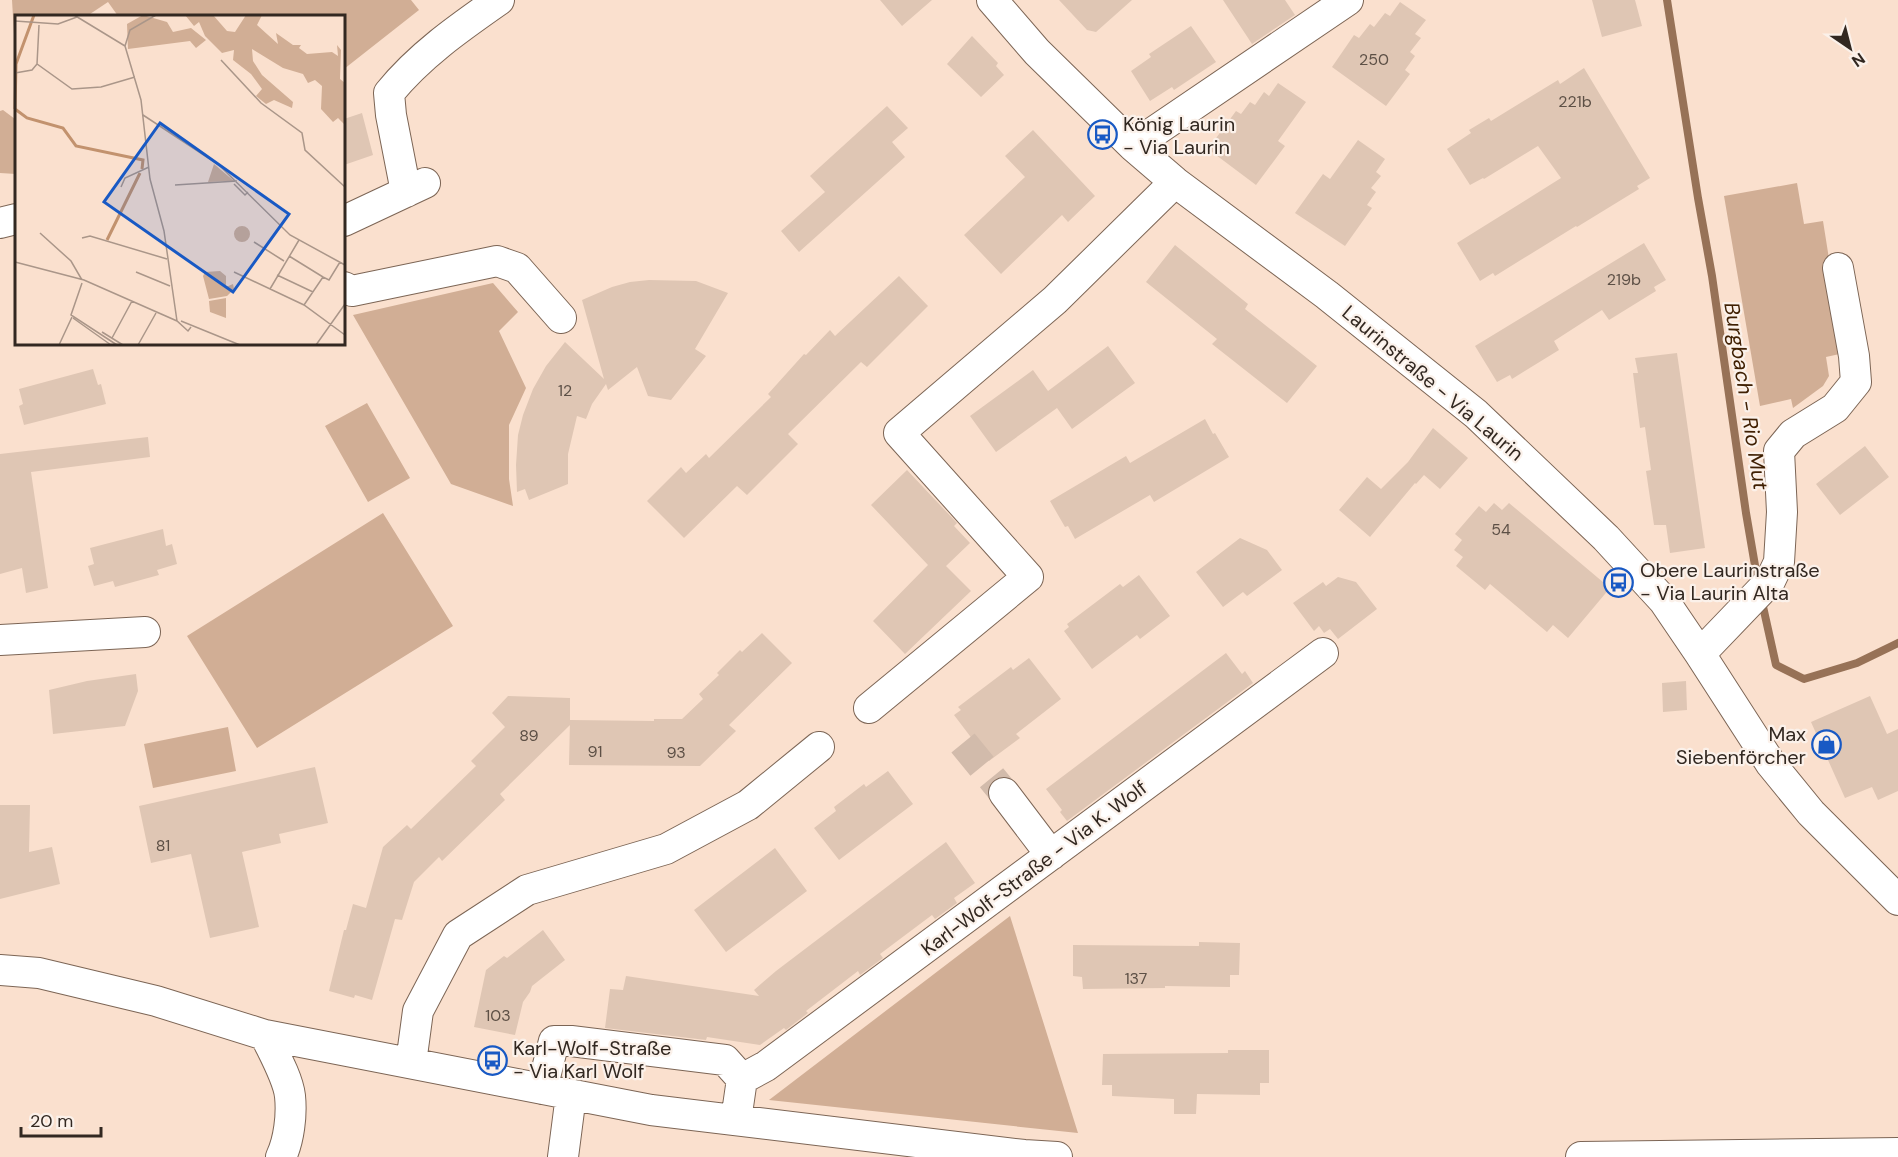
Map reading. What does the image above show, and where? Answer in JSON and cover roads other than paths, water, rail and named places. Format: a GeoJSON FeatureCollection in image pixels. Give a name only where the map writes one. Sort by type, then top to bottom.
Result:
{"type":"FeatureCollection","features":[{"type":"Feature","properties":{"kind":"street"},"geometry":{"type":"LineString","coordinates":[[345,221],[415,188],[391,115],[389,93],[406,72],[454,32],[499,0]]}},
{"type":"Feature","properties":{"kind":"street","name":"Laurinstraße - Via Laurin"},"geometry":{"type":"LineString","coordinates":[[992,0],[1037,52],[1133,146],[1175,182],[1327,294],[1476,414],[1606,538],[1664,601],[1771,764],[1811,813],[1898,900]]}},
{"type":"Feature","properties":{"kind":"street"},"geometry":{"type":"LineString","coordinates":[[1133,146],[1348,0]]}},
{"type":"Feature","properties":{"kind":"street"},"geometry":{"type":"LineString","coordinates":[[868,708],[1028,577],[899,433],[1055,300],[1175,182]]}},
{"type":"Feature","properties":{"kind":"street"},"geometry":{"type":"LineString","coordinates":[[0,223],[15,219]]}},
{"type":"Feature","properties":{"kind":"street"},"geometry":{"type":"LineString","coordinates":[[345,288],[352,291],[497,261],[517,268],[561,318]]}},
{"type":"Feature","properties":{"kind":"street"},"geometry":{"type":"LineString","coordinates":[[1700,654],[1770,581],[1779,562],[1782,512],[1779,451],[1793,434],[1835,408],[1856,382],[1854,356],[1838,268]]}},
{"type":"Feature","properties":{"kind":"street"},"geometry":{"type":"LineString","coordinates":[[0,640],[145,632]]}},
{"type":"Feature","properties":{"kind":"street","name":"Karl-Wolf-Straße - Via K. Wolf"},"geometry":{"type":"LineString","coordinates":[[742,1078],[766,1066],[1323,653]]}},
{"type":"Feature","properties":{"kind":"street"},"geometry":{"type":"LineString","coordinates":[[411,1063],[418,1011],[458,935],[527,890],[666,849],[748,804],[819,747]]}},
{"type":"Feature","properties":{"kind":"street"},"geometry":{"type":"LineString","coordinates":[[1004,793],[1051,855]]}},
{"type":"Feature","properties":{"kind":"street"},"geometry":{"type":"LineString","coordinates":[[0,970],[39,973],[156,1001],[265,1035],[651,1110],[1024,1155],[1057,1157]]}},
{"type":"Feature","properties":{"kind":"street"},"geometry":{"type":"LineString","coordinates":[[265,1035],[278,1061],[290,1095],[289,1128],[281,1157]]}},
{"type":"Feature","properties":{"kind":"street"},"geometry":{"type":"LineString","coordinates":[[542,1089],[554,1041],[725,1059],[742,1078],[736,1120]]}},
{"type":"Feature","properties":{"kind":"street"},"geometry":{"type":"LineString","coordinates":[[563,1157],[571,1095]]}},
{"type":"Feature","properties":{"kind":"street"},"geometry":{"type":"LineString","coordinates":[[1581,1157],[1898,1153]]}},
{"type":"Feature","properties":{"kind":"waterway","name":"Burgbach - Rio Mut"},"geometry":{"type":"LineString","coordinates":[[1667,0],[1712,276],[1758,583]]}},
{"type":"Feature","properties":{"kind":"waterway","name":"Burgbach - Rio Mut"},"geometry":{"type":"LineString","coordinates":[[1762,602],[1776,665],[1804,679],[1857,663],[1898,643]]}},
{"type":"Feature","properties":{"kind":"tunnel"},"geometry":{"type":"LineString","coordinates":[[963,743],[1004,793]]}},
{"type":"Feature","properties":{"kind":"place","name":"König Laurin - Via Laurin"},"geometry":{"type":"Point","coordinates":[1102,135]}},
{"type":"Feature","properties":{"kind":"place","name":"Obere Laurinstraße - Via Laurin Alta"},"geometry":{"type":"Point","coordinates":[1619,582]}},
{"type":"Feature","properties":{"kind":"place","name":"Max Siebenförcher"},"geometry":{"type":"Point","coordinates":[1827,745]}},
{"type":"Feature","properties":{"kind":"place","name":"Karl-Wolf-Straße - Via Karl Wolf"},"geometry":{"type":"Point","coordinates":[492,1060]}}]}
